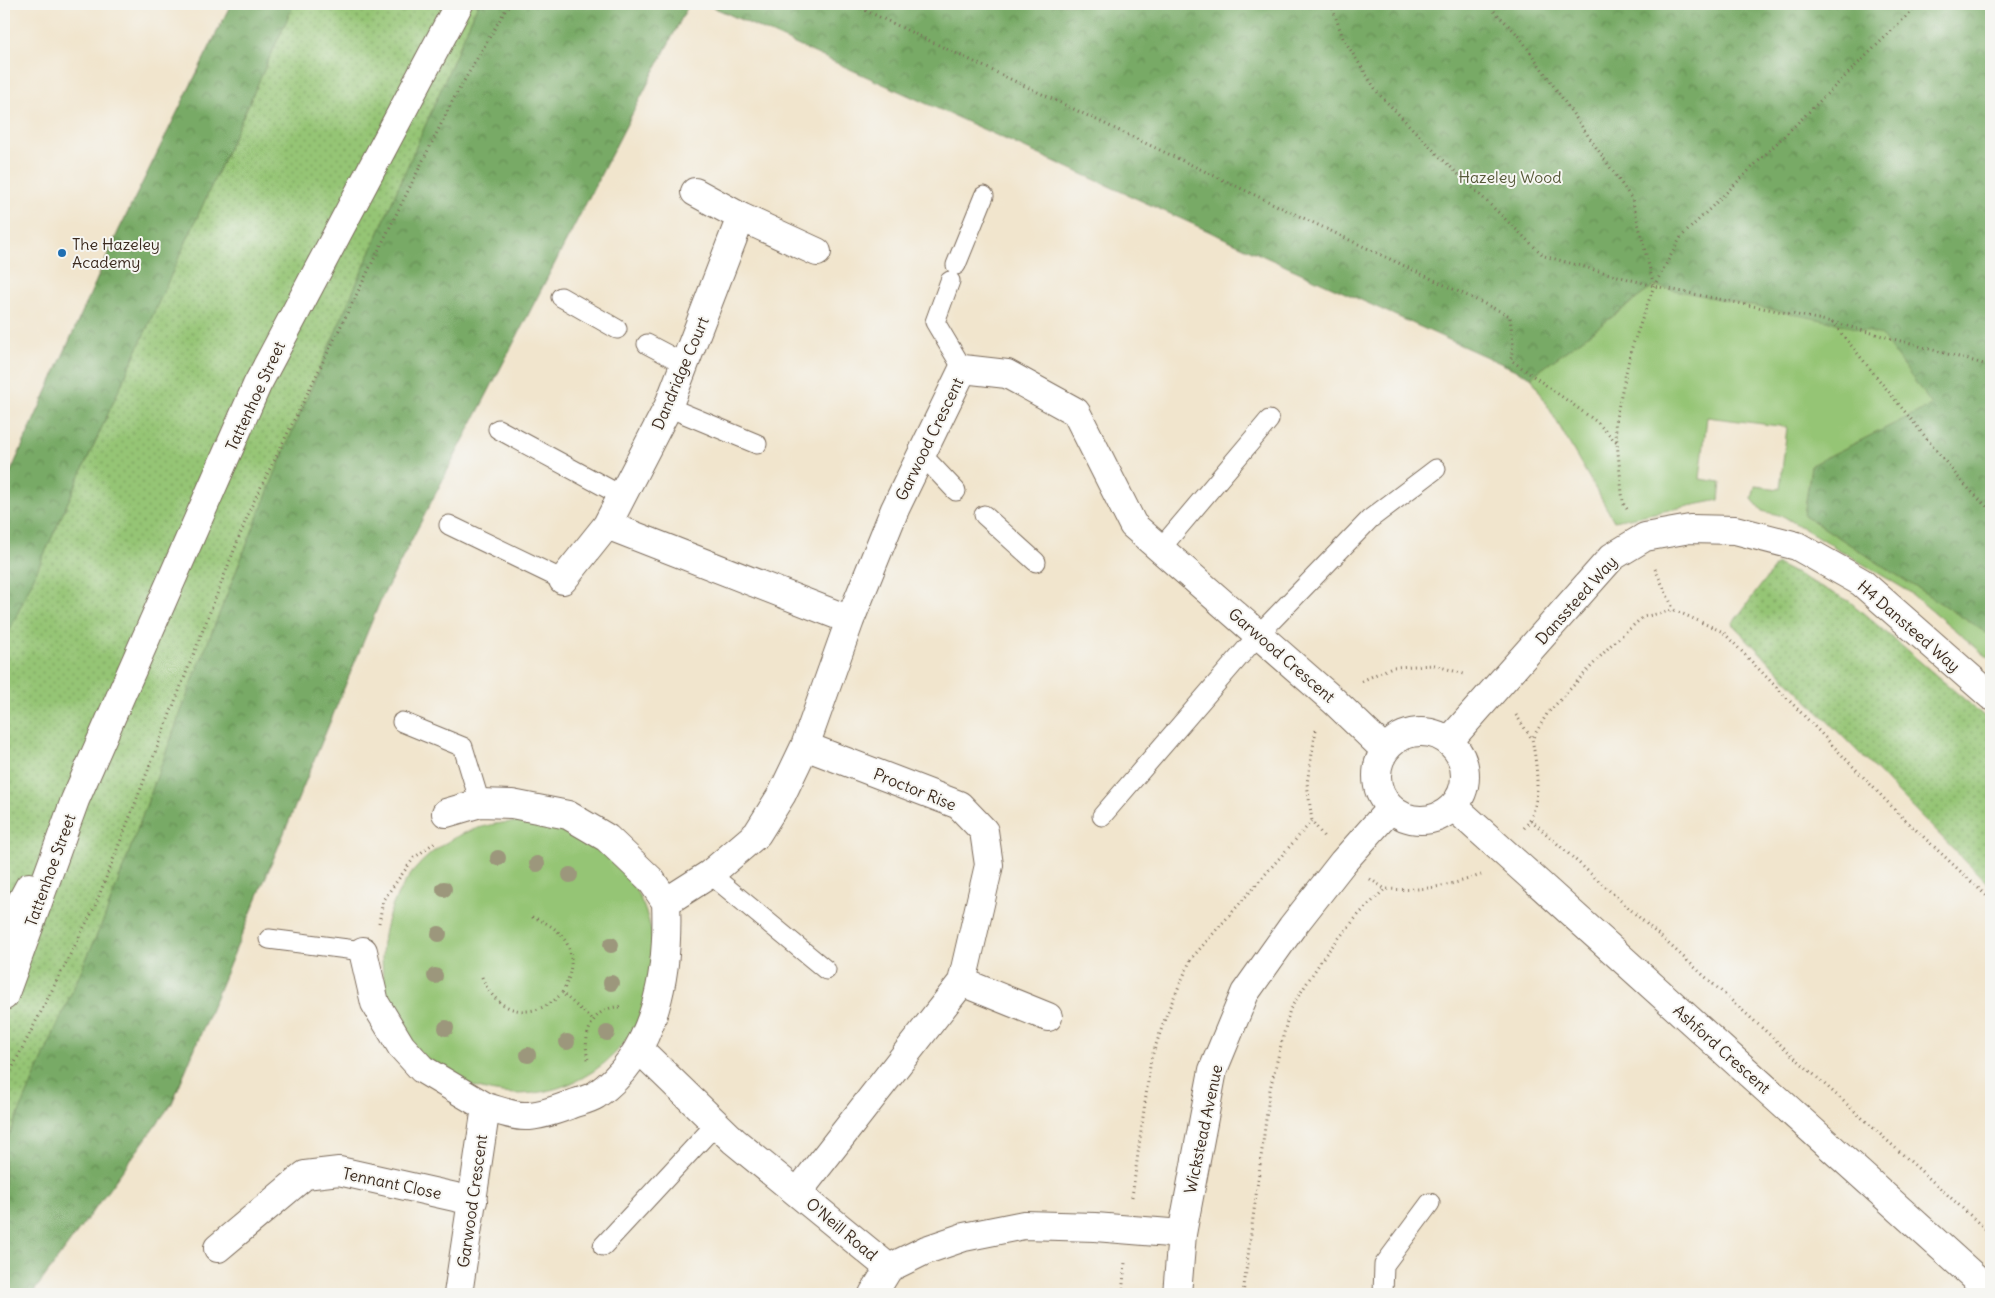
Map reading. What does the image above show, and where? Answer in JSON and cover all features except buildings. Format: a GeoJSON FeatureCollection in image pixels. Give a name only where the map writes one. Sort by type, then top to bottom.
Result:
{"type":"FeatureCollection","features":[{"type":"Feature","properties":{"kind":"street","name":"Tattenhoe Street"},"geometry":{"type":"LineString","coordinates":[[4,996],[75,800],[257,385],[459,4]]}},
{"type":"Feature","properties":{"kind":"street"},"geometry":{"type":"LineString","coordinates":[[695,192],[817,252]]}},
{"type":"Feature","properties":{"kind":"street","name":"Dandridge Court"},"geometry":{"type":"LineString","coordinates":[[563,580],[607,525],[668,407],[741,216]]}},
{"type":"Feature","properties":{"kind":"street","name":"Garwood Crescent"},"geometry":{"type":"LineString","coordinates":[[666,902],[710,874],[757,834],[782,794],[805,746],[850,620],[895,509],[963,369],[1008,374],[1076,412],[1133,525],[1259,634],[1334,701],[1385,750]]}},
{"type":"Feature","properties":{"kind":"street"},"geometry":{"type":"LineString","coordinates":[[607,525],[850,620]]}},
{"type":"Feature","properties":{"kind":"street","name":"Danssteed Way"},"geometry":{"type":"LineString","coordinates":[[1449,741],[1612,557],[1641,539],[1690,529],[1735,530],[1797,546]]}},
{"type":"Feature","properties":{"kind":"street","name":"H4 Dansteed Way"},"geometry":{"type":"LineString","coordinates":[[1797,546],[1861,582],[1991,696]]}},
{"type":"Feature","properties":{"kind":"street"},"geometry":{"type":"LineString","coordinates":[[1422,732],[1437,734],[1449,741],[1459,752],[1466,780],[1462,794],[1454,806],[1436,818],[1415,820],[1402,816],[1390,808],[1382,798],[1378,786],[1379,761],[1385,750],[1396,740],[1408,734],[1422,732]]}},
{"type":"Feature","properties":{"kind":"street","name":"Proctor Rise"},"geometry":{"type":"LineString","coordinates":[[798,1192],[962,982],[989,864],[984,832],[959,805],[805,746]]}},
{"type":"Feature","properties":{"kind":"street","name":"Tattenhoe Street"},"geometry":{"type":"LineString","coordinates":[[4,934],[75,800]]}},
{"type":"Feature","properties":{"kind":"street"},"geometry":{"type":"LineString","coordinates":[[363,951],[375,1003],[401,1046],[422,1069],[486,1107],[526,1117],[556,1110],[595,1095],[622,1070],[639,1049],[663,978],[668,938],[666,902],[651,880],[607,838],[568,815],[512,804],[480,803],[446,813]]}},
{"type":"Feature","properties":{"kind":"street","name":"Ashford Crescent"},"geometry":{"type":"LineString","coordinates":[[1454,806],[1991,1292]]}},
{"type":"Feature","properties":{"kind":"street","name":"Wickstead Avenue"},"geometry":{"type":"LineString","coordinates":[[1177,1294],[1182,1234],[1213,1070],[1244,993],[1343,862],[1390,808]]}},
{"type":"Feature","properties":{"kind":"street"},"geometry":{"type":"LineString","coordinates":[[962,982],[1048,1017]]}},
{"type":"Feature","properties":{"kind":"street","name":"O'Neill Road"},"geometry":{"type":"LineString","coordinates":[[639,1049],[716,1124],[889,1268],[926,1250],[964,1236],[1024,1225],[1128,1229],[1182,1234]]}},
{"type":"Feature","properties":{"kind":"street","name":"Garwood Crescent"},"geometry":{"type":"LineString","coordinates":[[458,1294],[486,1107]]}},
{"type":"Feature","properties":{"kind":"street","name":"Tennant Close"},"geometry":{"type":"LineString","coordinates":[[218,1248],[305,1175],[340,1171],[472,1201]]}},
{"type":"Feature","properties":{"kind":"street"},"geometry":{"type":"LineString","coordinates":[[873,1294],[889,1268]]}},
{"type":"Feature","properties":{"kind":"lane"},"geometry":{"type":"LineString","coordinates":[[963,369],[935,322],[984,196]]}},
{"type":"Feature","properties":{"kind":"lane"},"geometry":{"type":"LineString","coordinates":[[561,297],[617,329]]}},
{"type":"Feature","properties":{"kind":"lane"},"geometry":{"type":"LineString","coordinates":[[647,344],[685,364]]}},
{"type":"Feature","properties":{"kind":"lane"},"geometry":{"type":"LineString","coordinates":[[668,407],[757,444]]}},
{"type":"Feature","properties":{"kind":"lane"},"geometry":{"type":"LineString","coordinates":[[1161,548],[1269,420]]}},
{"type":"Feature","properties":{"kind":"lane"},"geometry":{"type":"LineString","coordinates":[[498,429],[622,496]]}},
{"type":"Feature","properties":{"kind":"lane"},"geometry":{"type":"LineString","coordinates":[[922,455],[956,491]]}},
{"type":"Feature","properties":{"kind":"lane"},"geometry":{"type":"LineString","coordinates":[[1102,816],[1259,634],[1370,519],[1436,468]]}},
{"type":"Feature","properties":{"kind":"lane"},"geometry":{"type":"LineString","coordinates":[[984,515],[1036,562]]}},
{"type":"Feature","properties":{"kind":"lane"},"geometry":{"type":"LineString","coordinates":[[449,525],[563,580]]}},
{"type":"Feature","properties":{"kind":"lane"},"geometry":{"type":"LineString","coordinates":[[402,722],[463,747],[480,803]]}},
{"type":"Feature","properties":{"kind":"lane"},"geometry":{"type":"LineString","coordinates":[[710,874],[826,970]]}},
{"type":"Feature","properties":{"kind":"lane"},"geometry":{"type":"LineString","coordinates":[[269,940],[363,951]]}},
{"type":"Feature","properties":{"kind":"lane"},"geometry":{"type":"LineString","coordinates":[[603,1246],[716,1124]]}},
{"type":"Feature","properties":{"kind":"lane"},"geometry":{"type":"LineString","coordinates":[[1383,1294],[1384,1265],[1430,1203]]}},
{"type":"Feature","properties":{"kind":"path"},"geometry":{"type":"LineString","coordinates":[[4,1084],[95,906],[251,506],[454,98],[509,4]]}},
{"type":"Feature","properties":{"kind":"path"},"geometry":{"type":"LineString","coordinates":[[852,4],[1510,316],[1513,343],[1511,360],[1598,422],[1618,444]]}},
{"type":"Feature","properties":{"kind":"path"},"geometry":{"type":"LineString","coordinates":[[1331,4],[1343,38],[1378,93],[1436,154],[1544,256],[1654,286],[1832,322],[1991,366]]}},
{"type":"Feature","properties":{"kind":"path"},"geometry":{"type":"LineString","coordinates":[[1487,4],[1519,36],[1632,199],[1654,286]]}},
{"type":"Feature","properties":{"kind":"path"},"geometry":{"type":"LineString","coordinates":[[1674,610],[1623,502],[1615,422],[1631,350],[1654,286],[1681,237],[1919,4]]}},
{"type":"Feature","properties":{"kind":"path"},"geometry":{"type":"LineString","coordinates":[[1832,322],[1962,482],[1991,511]]}},
{"type":"Feature","properties":{"kind":"path"},"geometry":{"type":"LineString","coordinates":[[1243,1294],[1270,1089],[1290,1008],[1325,954],[1359,914],[1385,889],[1417,891],[1452,884],[1483,874],[1502,850],[1531,820],[1538,773],[1532,739],[1547,714],[1611,645],[1643,617],[1674,610],[1723,632],[1898,813],[1991,900]]}},
{"type":"Feature","properties":{"kind":"path"},"geometry":{"type":"LineString","coordinates":[[363,951],[375,945],[384,900],[414,858],[452,829],[446,813]]}},
{"type":"Feature","properties":{"kind":"path"},"geometry":{"type":"LineString","coordinates":[[1531,820],[1991,1234]]}},
{"type":"Feature","properties":{"kind":"path"},"geometry":{"type":"LineString","coordinates":[[1122,1294],[1128,1229],[1150,1059],[1166,1013],[1191,959],[1312,821]]}},
{"type":"Feature","properties":{"kind":"path"},"geometry":{"type":"LineString","coordinates":[[482,977],[486,990],[495,1000],[519,1011],[532,1011],[543,1007],[554,1001],[562,993],[570,979],[572,962],[569,947],[560,933],[548,922],[532,917]]}},
{"type":"Feature","properties":{"kind":"path"},"geometry":{"type":"LineString","coordinates":[[562,993],[593,1020]]}},
{"type":"Feature","properties":{"kind":"green space"},"geometry":{"type":"Polygon","coordinates":[[[231,4],[689,4],[381,599],[172,1103],[32,1294],[4,1294],[4,487],[119,230],[231,4]]]}},
{"type":"Feature","properties":{"kind":"green space"},"geometry":{"type":"Polygon","coordinates":[[[231,4],[294,4],[4,643],[4,487],[119,230],[231,4]]]}},
{"type":"Feature","properties":{"kind":"green space"},"geometry":{"type":"Polygon","coordinates":[[[478,4],[689,4],[381,599],[172,1103],[32,1294],[4,1294],[4,1147],[106,914],[192,682],[286,446],[478,4]]]}},
{"type":"Feature","properties":{"kind":"green space","name":"Hazeley Wood"},"geometry":{"type":"Polygon","coordinates":[[[706,4],[1991,4],[1991,636],[1804,515],[1811,465],[1931,405],[1654,286],[1531,377],[706,4]]]}},
{"type":"Feature","properties":{"kind":"green space"},"geometry":{"type":"Polygon","coordinates":[[[1654,286],[1832,322],[1881,335],[1932,405],[1811,465],[1804,515],[1991,636],[1991,660],[1908,591],[1783,516],[1762,511],[1752,499],[1755,486],[1780,489],[1787,427],[1707,417],[1700,479],[1721,482],[1719,500],[1614,521],[1531,377],[1654,286]]]}},
{"type":"Feature","properties":{"kind":"green space"},"geometry":{"type":"Polygon","coordinates":[[[1777,564],[1849,601],[1991,722],[1991,887],[1732,624],[1777,564]]]}},
{"type":"Feature","properties":{"kind":"green space"},"geometry":{"type":"Polygon","coordinates":[[[518,822],[557,828],[582,838],[614,862],[631,883],[643,906],[651,932],[654,958],[648,997],[638,1022],[614,1054],[593,1071],[570,1083],[544,1091],[518,1094],[479,1088],[454,1078],[422,1054],[405,1033],[393,1010],[385,984],[382,958],[388,919],[398,894],[422,862],[443,845],[466,833],[492,825],[518,822]]]}},
{"type":"Feature","properties":{"kind":"place","name":"The Hazeley Academy"},"geometry":{"type":"Point","coordinates":[62,253]}}]}
